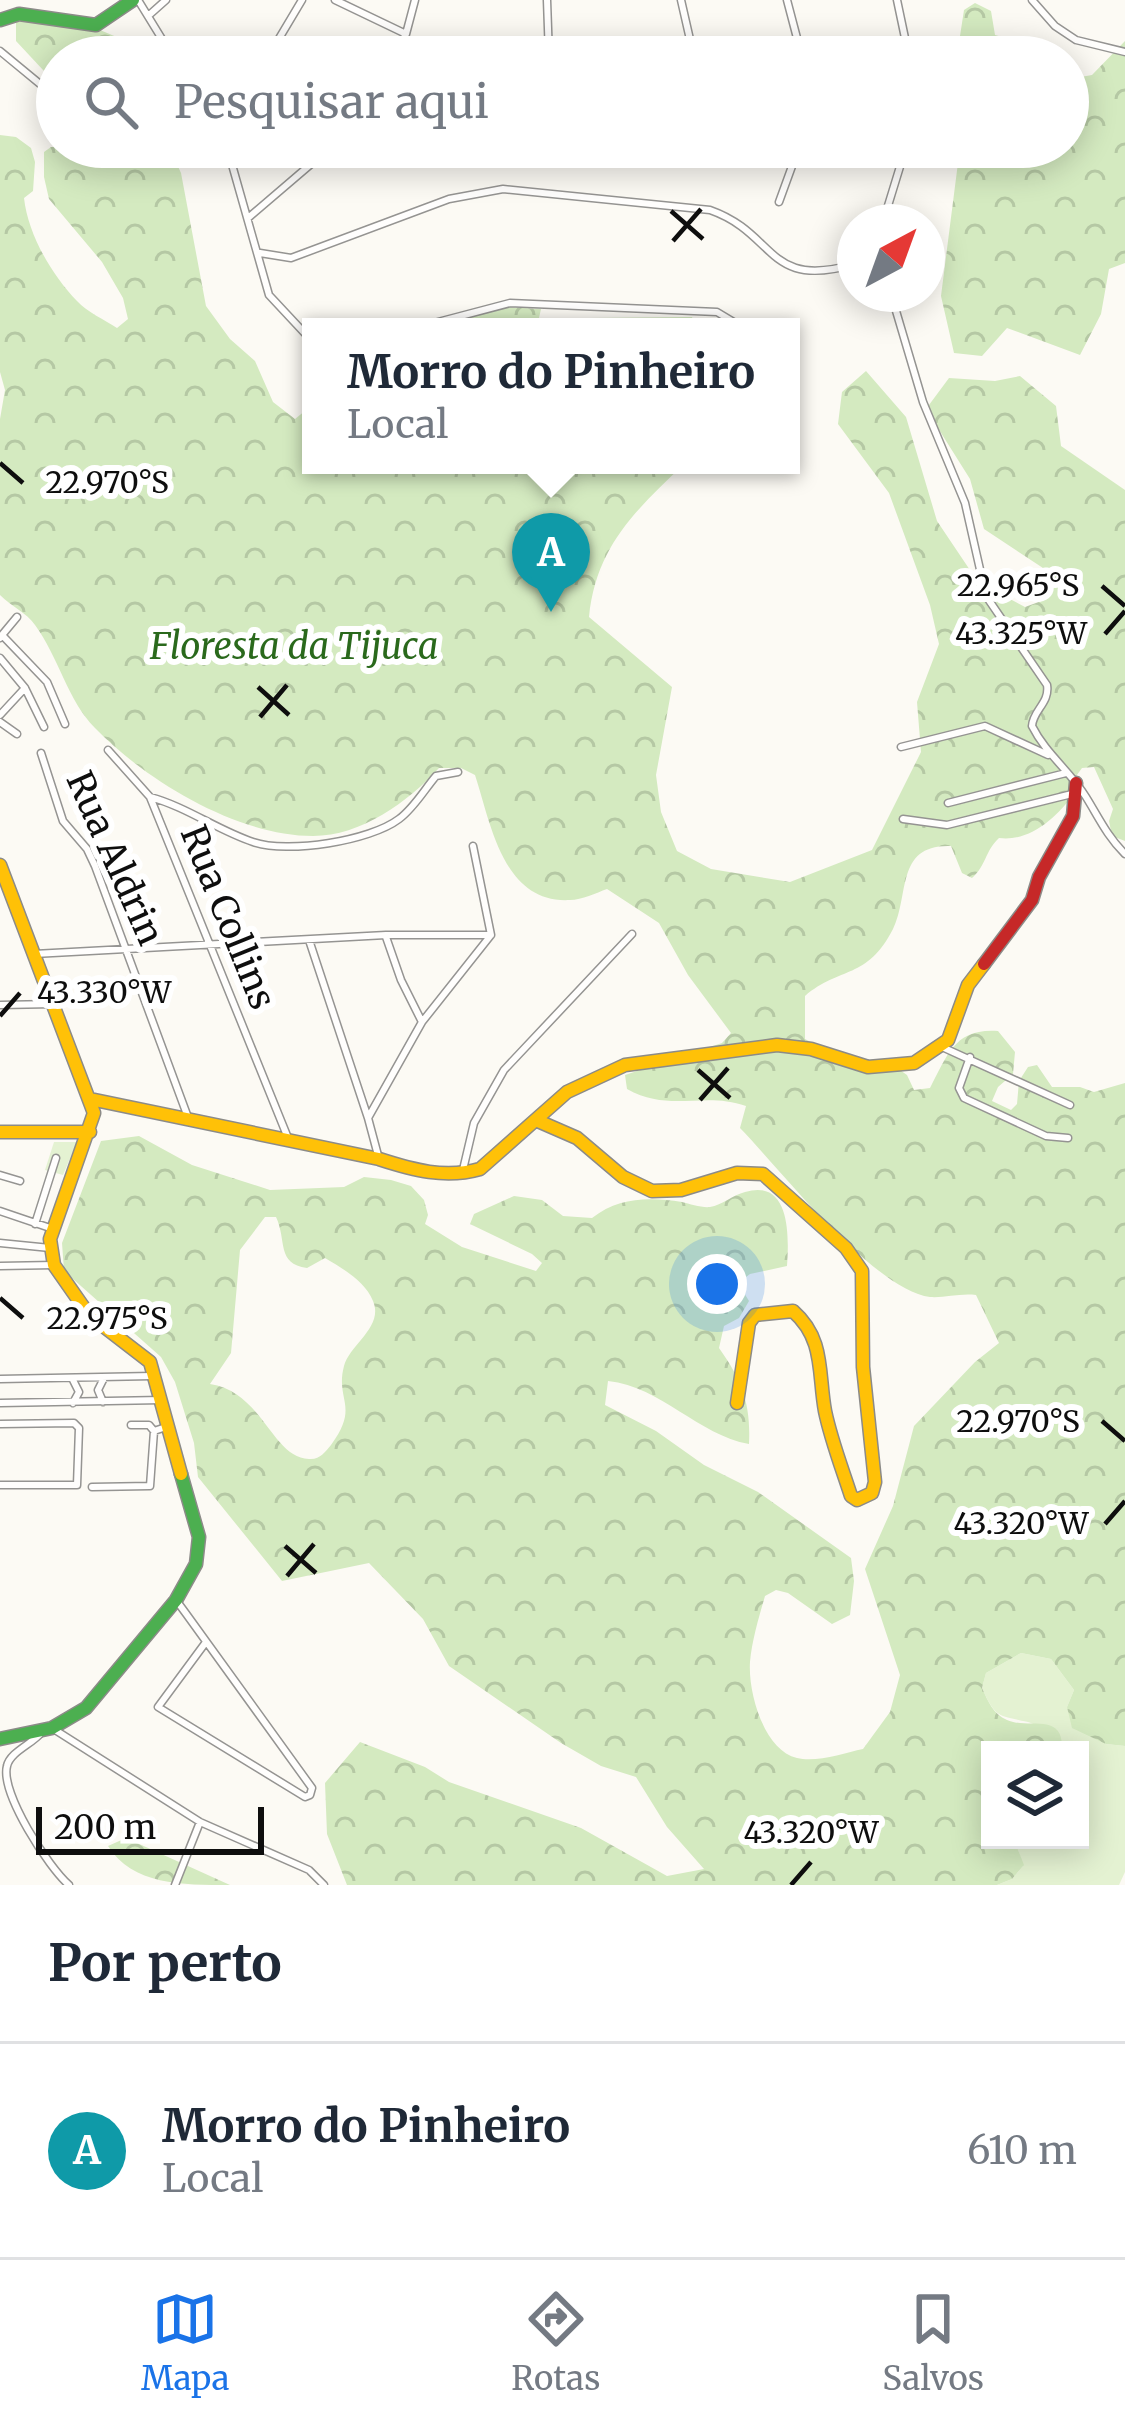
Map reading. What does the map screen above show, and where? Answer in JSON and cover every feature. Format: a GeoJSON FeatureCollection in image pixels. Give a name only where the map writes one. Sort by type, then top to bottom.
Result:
{"type":"FeatureCollection","features":[{"type":"Feature","properties":{"kind":"street"},"geometry":{"type":"LineString","coordinates":[[0,20],[19,14],[96,25],[136,0],[160,36]]}},
{"type":"Feature","properties":{"kind":"street"},"geometry":{"type":"LineString","coordinates":[[148,16],[166,0]]}},
{"type":"Feature","properties":{"kind":"street"},"geometry":{"type":"LineString","coordinates":[[281,36],[302,0]]}},
{"type":"Feature","properties":{"kind":"street"},"geometry":{"type":"LineString","coordinates":[[335,0],[406,34],[415,0]]}},
{"type":"Feature","properties":{"kind":"street"},"geometry":{"type":"LineString","coordinates":[[547,0],[548,36]]}},
{"type":"Feature","properties":{"kind":"street"},"geometry":{"type":"LineString","coordinates":[[681,0],[689,36]]}},
{"type":"Feature","properties":{"kind":"street"},"geometry":{"type":"LineString","coordinates":[[787,0],[796,36]]}},
{"type":"Feature","properties":{"kind":"street"},"geometry":{"type":"LineString","coordinates":[[897,0],[905,36]]}},
{"type":"Feature","properties":{"kind":"street"},"geometry":{"type":"LineString","coordinates":[[1032,0],[1070,36]]}},
{"type":"Feature","properties":{"kind":"street"},"geometry":{"type":"LineString","coordinates":[[1089,43],[1125,52]]}},
{"type":"Feature","properties":{"kind":"street"},"geometry":{"type":"LineString","coordinates":[[0,51],[36,79]]}},
{"type":"Feature","properties":{"kind":"street"},"geometry":{"type":"LineString","coordinates":[[233,168],[269,295],[302,330]]}},
{"type":"Feature","properties":{"kind":"street"},"geometry":{"type":"LineString","coordinates":[[248,218],[306,168]]}},
{"type":"Feature","properties":{"kind":"street"},"geometry":{"type":"LineString","coordinates":[[779,202],[791,168]]}},
{"type":"Feature","properties":{"kind":"street"},"geometry":{"type":"LineString","coordinates":[[889,204],[900,168]]}},
{"type":"Feature","properties":{"kind":"street"},"geometry":{"type":"LineString","coordinates":[[260,254],[291,258],[449,199],[503,189],[710,210],[798,272],[837,267]]}},
{"type":"Feature","properties":{"kind":"street"},"geometry":{"type":"LineString","coordinates":[[453,318],[510,303],[717,312],[727,318]]}},
{"type":"Feature","properties":{"kind":"street"},"geometry":{"type":"LineString","coordinates":[[896,312],[923,402],[965,503],[986,596],[1047,685],[1046,699],[1033,716],[1032,726],[1101,828],[1125,854]]}},
{"type":"Feature","properties":{"kind":"street"},"geometry":{"type":"LineString","coordinates":[[17,616],[1,636],[47,682],[65,724]]}},
{"type":"Feature","properties":{"kind":"street"},"geometry":{"type":"LineString","coordinates":[[2,664],[26,688],[44,727]]}},
{"type":"Feature","properties":{"kind":"street"},"geometry":{"type":"LineString","coordinates":[[17,734],[0,718],[26,688]]}},
{"type":"Feature","properties":{"kind":"street"},"geometry":{"type":"LineString","coordinates":[[901,747],[985,725],[1049,755]]}},
{"type":"Feature","properties":{"kind":"street"},"geometry":{"type":"LineString","coordinates":[[108,750],[150,796]]}},
{"type":"Feature","properties":{"kind":"street","name":"Rua Aldrin"},"geometry":{"type":"LineString","coordinates":[[41,753],[63,821],[87,849],[189,1120]]}},
{"type":"Feature","properties":{"kind":"street","name":"Rua Collins"},"geometry":{"type":"LineString","coordinates":[[150,796],[256,843],[282,847],[382,830],[409,811],[440,774],[458,772]]}},
{"type":"Feature","properties":{"kind":"street"},"geometry":{"type":"LineString","coordinates":[[948,803],[1071,783]]}},
{"type":"Feature","properties":{"kind":"street"},"geometry":{"type":"LineString","coordinates":[[903,818],[947,825],[1071,783]]}},
{"type":"Feature","properties":{"kind":"street"},"geometry":{"type":"LineString","coordinates":[[90,1099],[379,1159],[421,1172],[462,1174],[490,1163],[576,1086],[625,1065],[777,1045],[811,1049],[868,1067],[914,1063],[942,1047],[968,985],[1032,900],[1073,816],[1071,783]]}},
{"type":"Feature","properties":{"kind":"street","name":"Rua Collins"},"geometry":{"type":"LineString","coordinates":[[150,796],[290,1142]]}},
{"type":"Feature","properties":{"kind":"street"},"geometry":{"type":"LineString","coordinates":[[472,846],[491,935]]}},
{"type":"Feature","properties":{"kind":"street"},"geometry":{"type":"LineString","coordinates":[[0,865],[94,1118],[53,1229],[54,1265],[89,1315],[142,1353],[156,1376],[199,1538],[200,1554],[176,1600],[86,1708],[12,1757],[6,1774],[11,1794],[49,1866],[69,1885]]}},
{"type":"Feature","properties":{"kind":"street"},"geometry":{"type":"LineString","coordinates":[[462,1174],[474,1123],[504,1070],[632,934]]}},
{"type":"Feature","properties":{"kind":"street"},"geometry":{"type":"LineString","coordinates":[[34,954],[386,935],[491,935]]}},
{"type":"Feature","properties":{"kind":"street"},"geometry":{"type":"LineString","coordinates":[[386,935],[400,980],[422,1022]]}},
{"type":"Feature","properties":{"kind":"street"},"geometry":{"type":"LineString","coordinates":[[368,1118],[422,1022],[491,935]]}},
{"type":"Feature","properties":{"kind":"street"},"geometry":{"type":"LineString","coordinates":[[309,940],[379,1159]]}},
{"type":"Feature","properties":{"kind":"street"},"geometry":{"type":"LineString","coordinates":[[0,1005],[55,1004]]}},
{"type":"Feature","properties":{"kind":"street"},"geometry":{"type":"LineString","coordinates":[[942,1047],[1070,1105]]}},
{"type":"Feature","properties":{"kind":"street"},"geometry":{"type":"LineString","coordinates":[[970,1057],[959,1088],[964,1098],[1046,1136],[1068,1138]]}},
{"type":"Feature","properties":{"kind":"street"},"geometry":{"type":"LineString","coordinates":[[538,1121],[578,1137],[632,1185],[656,1192],[686,1191],[748,1170],[763,1174],[847,1249],[862,1271],[872,1492],[857,1499],[850,1496],[824,1405],[821,1352],[812,1328],[793,1311],[755,1315],[749,1323],[736,1403]]}},
{"type":"Feature","properties":{"kind":"street"},"geometry":{"type":"LineString","coordinates":[[0,1132],[90,1132]]}},
{"type":"Feature","properties":{"kind":"street"},"geometry":{"type":"LineString","coordinates":[[35,1224],[56,1158]]}},
{"type":"Feature","properties":{"kind":"street"},"geometry":{"type":"LineString","coordinates":[[0,1175],[20,1181]]}},
{"type":"Feature","properties":{"kind":"street"},"geometry":{"type":"LineString","coordinates":[[0,1211],[53,1229]]}},
{"type":"Feature","properties":{"kind":"street"},"geometry":{"type":"LineString","coordinates":[[0,1243],[50,1248]]}},
{"type":"Feature","properties":{"kind":"street"},"geometry":{"type":"LineString","coordinates":[[0,1266],[54,1265]]}},
{"type":"Feature","properties":{"kind":"street"},"geometry":{"type":"LineString","coordinates":[[0,1379],[156,1376]]}},
{"type":"Feature","properties":{"kind":"street"},"geometry":{"type":"LineString","coordinates":[[103,1403],[98,1390],[104,1378]]}},
{"type":"Feature","properties":{"kind":"street"},"geometry":{"type":"LineString","coordinates":[[73,1379],[79,1392],[74,1403]]}},
{"type":"Feature","properties":{"kind":"street"},"geometry":{"type":"LineString","coordinates":[[0,1402],[162,1400]]}},
{"type":"Feature","properties":{"kind":"street"},"geometry":{"type":"LineString","coordinates":[[0,1424],[74,1423],[80,1428],[76,1485],[0,1485]]}},
{"type":"Feature","properties":{"kind":"street"},"geometry":{"type":"LineString","coordinates":[[92,1487],[150,1486],[154,1431],[149,1425],[131,1425]]}},
{"type":"Feature","properties":{"kind":"street"},"geometry":{"type":"LineString","coordinates":[[154,1431],[170,1426]]}},
{"type":"Feature","properties":{"kind":"street"},"geometry":{"type":"LineString","coordinates":[[176,1600],[312,1788],[310,1795],[304,1797],[158,1707],[206,1642]]}},
{"type":"Feature","properties":{"kind":"street"},"geometry":{"type":"LineString","coordinates":[[0,1739],[48,1729],[200,1822],[309,1870],[324,1885]]}},
{"type":"Feature","properties":{"kind":"street"},"geometry":{"type":"LineString","coordinates":[[175,1885],[200,1822]]}},
{"type":"Feature","properties":{"kind":"green space"},"geometry":{"type":"Polygon","coordinates":[[[975,3],[991,11],[998,36],[960,36],[964,10],[975,3]]]}},
{"type":"Feature","properties":{"kind":"green space"},"geometry":{"type":"Polygon","coordinates":[[[16,21],[100,30],[114,36],[36,36],[36,62],[16,41],[16,21]]]}},
{"type":"Feature","properties":{"kind":"green space"},"geometry":{"type":"Polygon","coordinates":[[[1125,41],[1125,263],[1109,269],[1101,314],[1080,355],[1007,328],[982,356],[954,353],[945,312],[945,265],[957,168],[1089,168],[1089,76],[1125,41]]]}},
{"type":"Feature","properties":{"kind":"green space","name":"Floresta da Tijuca"},"geometry":{"type":"Polygon","coordinates":[[[0,135],[16,137],[31,148],[33,191],[24,198],[30,225],[50,266],[81,305],[117,328],[128,319],[123,298],[102,262],[49,199],[44,168],[179,168],[206,306],[230,339],[255,361],[273,402],[295,419],[302,413],[302,474],[674,474],[634,515],[609,550],[589,617],[672,687],[656,775],[661,812],[677,851],[711,869],[790,882],[872,850],[921,752],[917,702],[939,644],[930,605],[889,493],[838,424],[842,392],[866,371],[906,417],[937,521],[978,582],[1025,607],[1047,599],[1043,568],[984,529],[970,479],[926,409],[949,378],[995,381],[1020,376],[1056,406],[1061,446],[1125,490],[1125,841],[1112,836],[1113,809],[1094,767],[1082,768],[1074,779],[1074,794],[1059,812],[1032,832],[999,838],[972,878],[962,873],[951,846],[921,853],[907,874],[898,916],[883,945],[863,965],[805,996],[805,1039],[855,1063],[887,1061],[907,1075],[914,1090],[930,1088],[955,1046],[983,1031],[998,1031],[1015,1052],[1013,1074],[998,1087],[992,1101],[1011,1110],[1028,1067],[1037,1065],[1052,1087],[1094,1092],[1125,1083],[1125,1746],[1106,1744],[1072,1728],[1067,1707],[1074,1690],[1051,1659],[1021,1653],[986,1673],[982,1688],[998,1714],[1016,1723],[1051,1726],[1061,1738],[981,1741],[981,1849],[1018,1849],[1024,1865],[1012,1879],[997,1885],[347,1885],[327,1834],[325,1783],[360,1742],[425,1767],[449,1782],[581,1828],[667,1876],[704,1869],[667,1827],[636,1777],[601,1766],[561,1743],[449,1666],[423,1619],[369,1563],[282,1581],[198,1477],[194,1443],[175,1382],[161,1357],[64,1271],[62,1243],[101,1141],[139,1136],[192,1165],[270,1190],[344,1187],[364,1177],[391,1180],[411,1186],[424,1200],[425,1224],[462,1247],[536,1271],[542,1263],[532,1254],[470,1224],[474,1214],[514,1196],[542,1200],[563,1216],[592,1218],[635,1200],[707,1207],[745,1192],[771,1194],[784,1213],[787,1266],[750,1274],[738,1283],[749,1301],[739,1318],[724,1326],[719,1348],[743,1393],[749,1444],[713,1431],[627,1385],[608,1381],[605,1405],[758,1492],[851,1558],[850,1615],[832,1624],[788,1593],[776,1590],[765,1596],[758,1620],[750,1662],[755,1704],[775,1744],[797,1758],[863,1749],[890,1712],[900,1675],[865,1569],[893,1506],[914,1426],[999,1343],[976,1295],[930,1297],[907,1289],[856,1252],[740,1128],[746,1106],[716,1100],[658,1100],[627,1089],[625,1075],[722,1043],[731,1033],[688,975],[659,923],[607,889],[575,900],[547,898],[515,875],[494,837],[475,775],[461,768],[439,768],[413,793],[366,823],[313,836],[224,816],[166,785],[116,748],[77,705],[35,625],[0,595],[0,419],[5,390],[0,372],[0,135]],[[265,1217],[240,1250],[231,1353],[210,1384],[243,1399],[285,1448],[313,1459],[340,1432],[345,1412],[344,1366],[370,1327],[375,1310],[369,1294],[346,1271],[325,1258],[307,1268],[297,1266],[284,1250],[276,1217],[265,1217]]]}},
{"type":"Feature","properties":{"kind":"green space"},"geometry":{"type":"Polygon","coordinates":[[[503,307],[541,309],[539,318],[468,318],[503,307]]]}},
{"type":"Feature","properties":{"kind":"green space"},"geometry":{"type":"Polygon","coordinates":[[[54,1142],[77,1142],[63,1175],[45,1170],[54,1142]]]}},
{"type":"Feature","properties":{"kind":"green space"},"geometry":{"type":"Polygon","coordinates":[[[1021,1653],[1051,1659],[1074,1690],[1067,1707],[1106,1744],[1125,1746],[1125,1872],[1119,1885],[997,1885],[1012,1879],[1023,1866],[1018,1849],[1089,1849],[1089,1741],[1060,1741],[1037,1726],[999,1714],[982,1688],[986,1673],[1021,1653]]]}},
{"type":"Feature","properties":{"kind":"green space"},"geometry":{"type":"Polygon","coordinates":[[[126,1838],[230,1885],[177,1883],[130,1869],[108,1846],[126,1838]]]}},
{"type":"Feature","properties":{"kind":"traffic: fast"},"geometry":{"type":"LineString","coordinates":[[0,20],[19,14],[96,25],[133,0]]}},
{"type":"Feature","properties":{"kind":"traffic: fast"},"geometry":{"type":"LineString","coordinates":[[0,1739],[52,1728],[86,1708],[176,1600],[196,1564],[199,1537],[181,1474]]}},
{"type":"Feature","properties":{"kind":"traffic: slow"},"geometry":{"type":"LineString","coordinates":[[0,865],[94,1113],[50,1239],[54,1265],[89,1315],[150,1362],[181,1474]]}},
{"type":"Feature","properties":{"kind":"traffic: slow"},"geometry":{"type":"LineString","coordinates":[[90,1099],[417,1170],[467,1172],[480,1169],[567,1092],[625,1065],[777,1045],[811,1049],[868,1067],[914,1063],[948,1040],[968,985],[984,964]]}},
{"type":"Feature","properties":{"kind":"traffic: slow"},"geometry":{"type":"LineString","coordinates":[[538,1121],[577,1138],[623,1177],[652,1191],[681,1190],[737,1173],[763,1174],[846,1248],[862,1271],[872,1493],[857,1500],[851,1496],[827,1422],[815,1345],[793,1311],[755,1315],[749,1323],[737,1403]]}},
{"type":"Feature","properties":{"kind":"traffic: slow"},"geometry":{"type":"LineString","coordinates":[[0,1132],[90,1132]]}},
{"type":"Feature","properties":{"kind":"traffic: jam"},"geometry":{"type":"LineString","coordinates":[[984,964],[1032,900],[1039,877],[1073,816],[1076,783]]}},
{"type":"Feature","properties":{"kind":"place","name":"Morro do Pinheiro"},"geometry":{"type":"Point","coordinates":[551,612]}}]}
